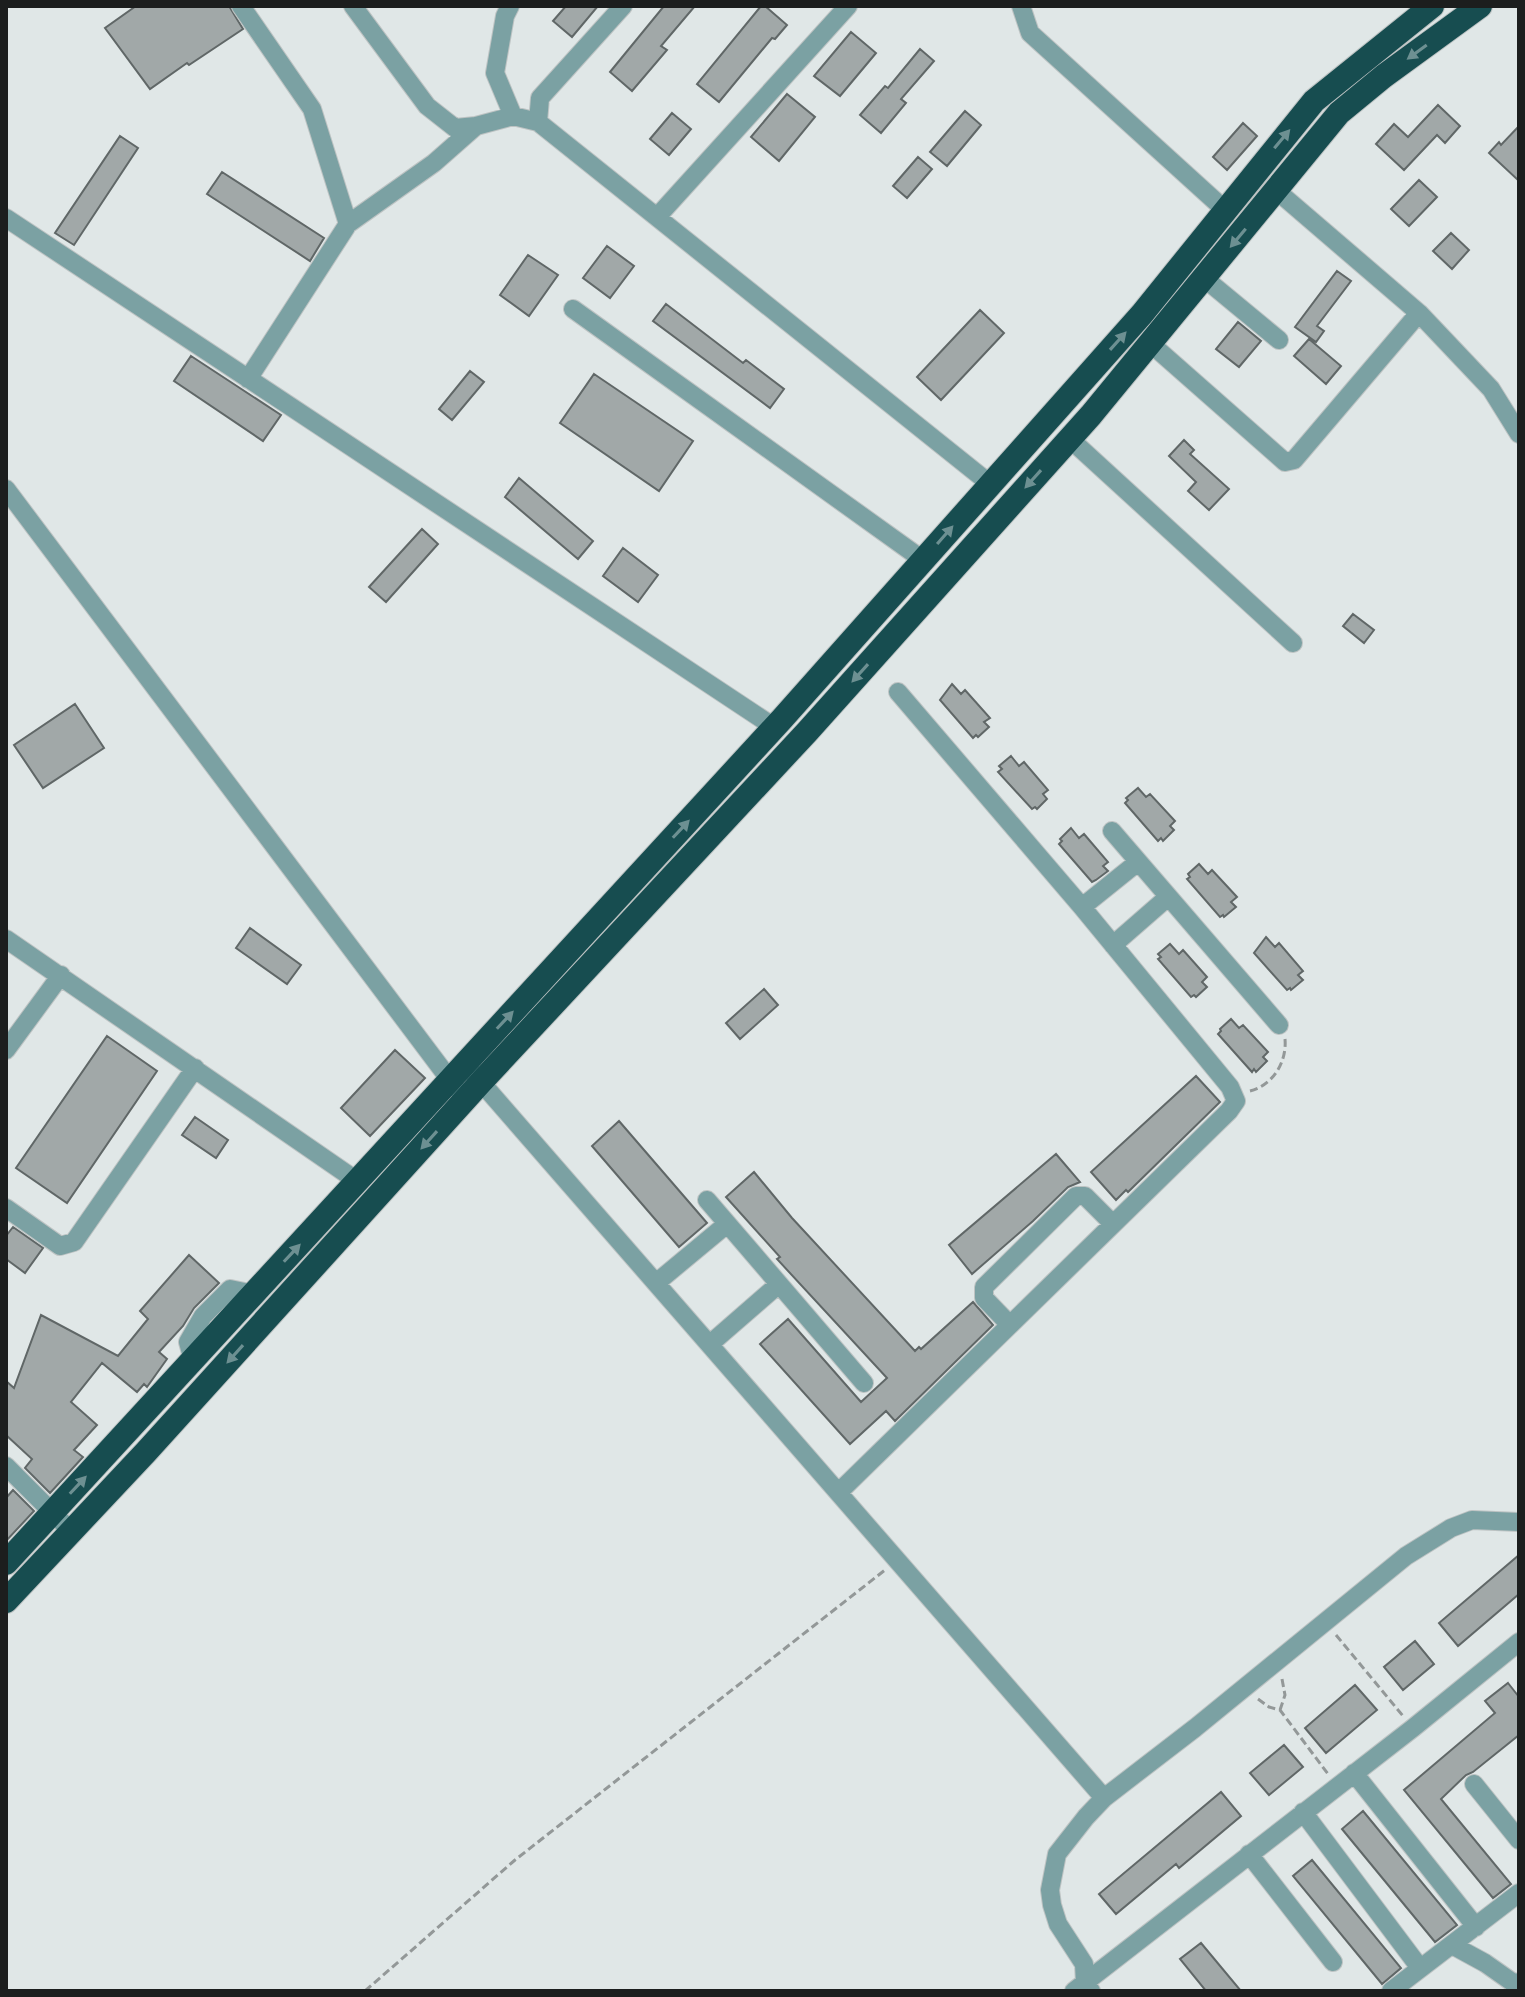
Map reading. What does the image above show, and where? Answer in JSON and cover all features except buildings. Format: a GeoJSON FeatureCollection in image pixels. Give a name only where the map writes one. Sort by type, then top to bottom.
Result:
{"type":"FeatureCollection","features":[{"type":"Feature","properties":{"kind":"highway"},"geometry":{"type":"LineString","coordinates":[[6,1601],[146,1452],[774,727],[1142,314],[1314,101],[1432,6]]}},
{"type":"Feature","properties":{"kind":"highway"},"geometry":{"type":"LineString","coordinates":[[6,1563],[357,1181],[465,1082],[807,732],[1069,438],[1339,113],[1480,6]]}},
{"type":"Feature","properties":{"kind":"street"},"geometry":{"type":"LineString","coordinates":[[241,6],[312,109],[348,224]]}},
{"type":"Feature","properties":{"kind":"street"},"geometry":{"type":"LineString","coordinates":[[353,6],[427,106],[455,128],[513,116],[538,122],[989,483]]}},
{"type":"Feature","properties":{"kind":"street"},"geometry":{"type":"LineString","coordinates":[[510,6],[505,16],[495,73],[513,116]]}},
{"type":"Feature","properties":{"kind":"street"},"geometry":{"type":"LineString","coordinates":[[538,122],[540,98],[623,6]]}},
{"type":"Feature","properties":{"kind":"street"},"geometry":{"type":"LineString","coordinates":[[657,217],[848,6]]}},
{"type":"Feature","properties":{"kind":"street"},"geometry":{"type":"LineString","coordinates":[[1021,6],[1030,33],[1225,210]]}},
{"type":"Feature","properties":{"kind":"street"},"geometry":{"type":"LineString","coordinates":[[248,379],[348,224],[434,163],[476,126]]}},
{"type":"Feature","properties":{"kind":"street"},"geometry":{"type":"LineString","coordinates":[[1277,191],[1419,313],[1491,389],[1519,434]]}},
{"type":"Feature","properties":{"kind":"street"},"geometry":{"type":"LineString","coordinates":[[6,218],[774,727]]}},
{"type":"Feature","properties":{"kind":"street"},"geometry":{"type":"LineString","coordinates":[[1204,278],[1279,340]]}},
{"type":"Feature","properties":{"kind":"street"},"geometry":{"type":"LineString","coordinates":[[573,309],[923,560]]}},
{"type":"Feature","properties":{"kind":"street"},"geometry":{"type":"LineString","coordinates":[[1150,343],[1285,462],[1294,460],[1419,313]]}},
{"type":"Feature","properties":{"kind":"street"},"geometry":{"type":"LineString","coordinates":[[1069,438],[1293,643]]}},
{"type":"Feature","properties":{"kind":"street"},"geometry":{"type":"LineString","coordinates":[[6,489],[465,1082],[656,1283],[1104,1798]]}},
{"type":"Feature","properties":{"kind":"street"},"geometry":{"type":"LineString","coordinates":[[839,1492],[1236,1101],[1235,1095],[1082,907],[898,692]]}},
{"type":"Feature","properties":{"kind":"street"},"geometry":{"type":"LineString","coordinates":[[1112,831],[1279,1025]]}},
{"type":"Feature","properties":{"kind":"street"},"geometry":{"type":"LineString","coordinates":[[1082,907],[1138,862]]}},
{"type":"Feature","properties":{"kind":"street"},"geometry":{"type":"LineString","coordinates":[[1113,945],[1168,897]]}},
{"type":"Feature","properties":{"kind":"street"},"geometry":{"type":"LineString","coordinates":[[6,939],[357,1181]]}},
{"type":"Feature","properties":{"kind":"street"},"geometry":{"type":"LineString","coordinates":[[6,1050],[61,975]]}},
{"type":"Feature","properties":{"kind":"street"},"geometry":{"type":"LineString","coordinates":[[6,1208],[60,1246],[74,1242],[195,1068]]}},
{"type":"Feature","properties":{"kind":"street"},"geometry":{"type":"LineString","coordinates":[[1010,1325],[984,1298],[984,1287],[1076,1196],[1085,1196],[1113,1224]]}},
{"type":"Feature","properties":{"kind":"street"},"geometry":{"type":"LineString","coordinates":[[707,1200],[864,1383]]}},
{"type":"Feature","properties":{"kind":"street"},"geometry":{"type":"LineString","coordinates":[[656,1283],[727,1224]]}},
{"type":"Feature","properties":{"kind":"street"},"geometry":{"type":"LineString","coordinates":[[710,1344],[779,1284]]}},
{"type":"Feature","properties":{"kind":"street"},"geometry":{"type":"LineString","coordinates":[[6,1466],[71,1531]]}},
{"type":"Feature","properties":{"kind":"street"},"geometry":{"type":"LineString","coordinates":[[1083,1988],[1084,1964],[1058,1924],[1050,1890],[1057,1854],[1104,1798],[1406,1556],[1451,1528],[1472,1520],[1519,1522]]}},
{"type":"Feature","properties":{"kind":"street"},"geometry":{"type":"LineString","coordinates":[[1083,1988],[1519,1642]]}},
{"type":"Feature","properties":{"kind":"street"},"geometry":{"type":"LineString","coordinates":[[1354,1773],[1476,1927]]}},
{"type":"Feature","properties":{"kind":"street"},"geometry":{"type":"LineString","coordinates":[[1474,1784],[1519,1840]]}},
{"type":"Feature","properties":{"kind":"street"},"geometry":{"type":"LineString","coordinates":[[1303,1812],[1420,1968]]}},
{"type":"Feature","properties":{"kind":"street"},"geometry":{"type":"LineString","coordinates":[[1249,1854],[1333,1962]]}},
{"type":"Feature","properties":{"kind":"street"},"geometry":{"type":"LineString","coordinates":[[1391,1991],[1519,1893]]}},
{"type":"Feature","properties":{"kind":"street"},"geometry":{"type":"LineString","coordinates":[[1452,1945],[1512,1982],[1519,1983]]}},
{"type":"Feature","properties":{"kind":"path"},"geometry":{"type":"LineString","coordinates":[[1235,1095],[1271,1081],[1286,1048],[1279,1025]]}},
{"type":"Feature","properties":{"kind":"path"},"geometry":{"type":"LineString","coordinates":[[365,1991],[515,1860],[897,1561]]}},
{"type":"Feature","properties":{"kind":"path"},"geometry":{"type":"LineString","coordinates":[[1324,1621],[1413,1728]]}},
{"type":"Feature","properties":{"kind":"path"},"geometry":{"type":"LineString","coordinates":[[1273,1664],[1285,1689],[1280,1710]]}},
{"type":"Feature","properties":{"kind":"path"},"geometry":{"type":"LineString","coordinates":[[1248,1684],[1260,1701],[1280,1710],[1337,1786]]}}]}
